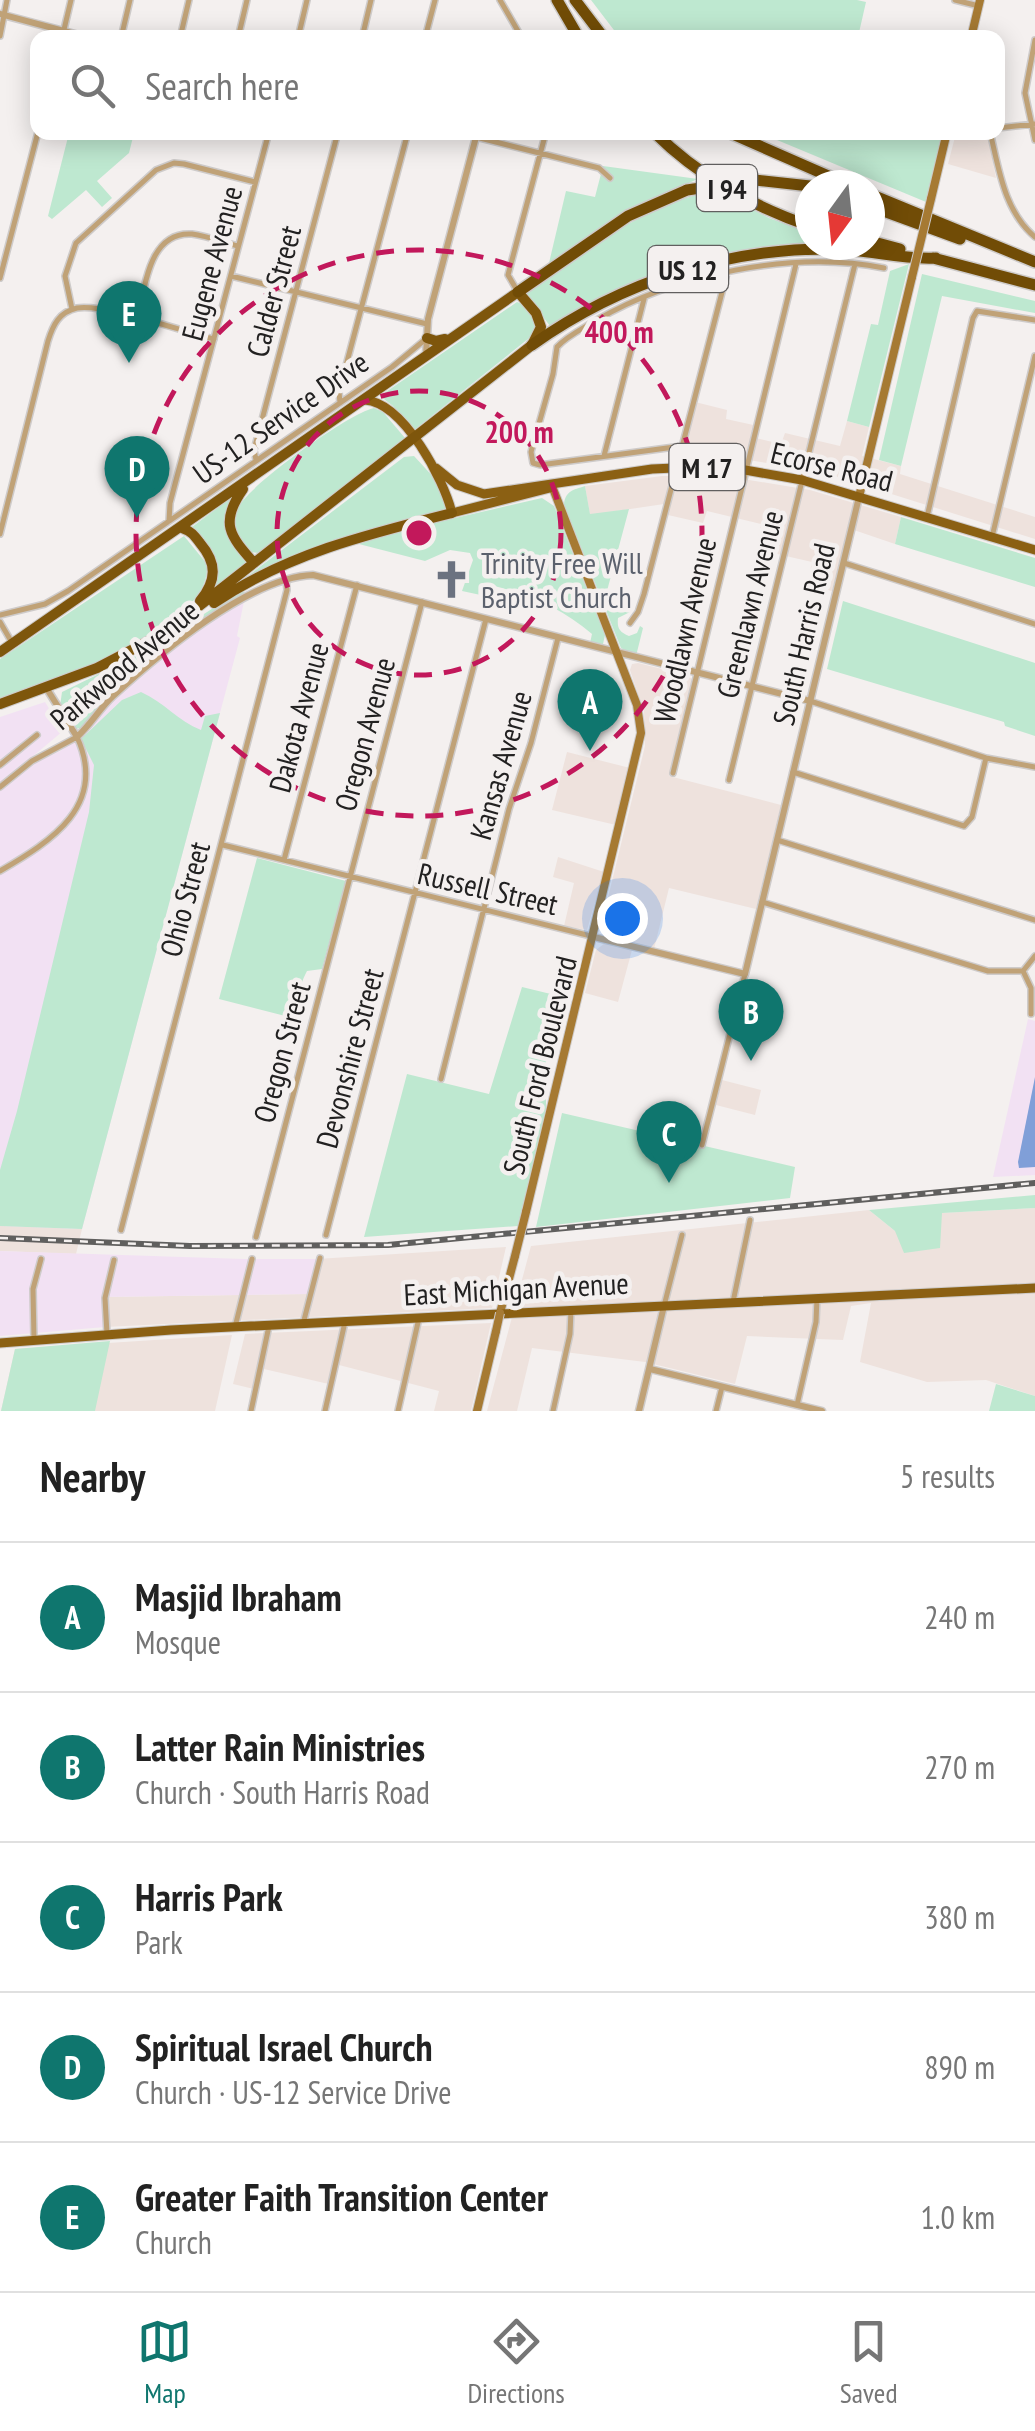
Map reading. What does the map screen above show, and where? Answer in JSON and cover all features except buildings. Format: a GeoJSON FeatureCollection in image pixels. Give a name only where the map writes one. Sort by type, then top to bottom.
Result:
{"type":"FeatureCollection","features":[{"type":"Feature","properties":{"kind":"highway"},"geometry":{"type":"LineString","coordinates":[[558,0],[575,30]]}},
{"type":"Feature","properties":{"kind":"highway"},"geometry":{"type":"LineString","coordinates":[[574,0],[598,30]]}},
{"type":"Feature","properties":{"kind":"highway","name":"I 94"},"geometry":{"type":"LineString","coordinates":[[663,140],[732,192],[795,219]]}},
{"type":"Feature","properties":{"kind":"highway","name":"I 94"},"geometry":{"type":"LineString","coordinates":[[746,140],[814,170]]}},
{"type":"Feature","properties":{"kind":"highway","name":"US 12"},"geometry":{"type":"LineString","coordinates":[[0,652],[628,216],[688,190],[755,180],[795,184]]}},
{"type":"Feature","properties":{"kind":"highway"},"geometry":{"type":"LineString","coordinates":[[885,200],[1033,261]]}},
{"type":"Feature","properties":{"kind":"highway"},"geometry":{"type":"LineString","coordinates":[[885,212],[1014,259],[1033,261]]}},
{"type":"Feature","properties":{"kind":"highway"},"geometry":{"type":"LineString","coordinates":[[885,246],[1035,285]]}},
{"type":"Feature","properties":{"kind":"highway","name":"US 12"},"geometry":{"type":"LineString","coordinates":[[0,704],[122,658],[166,632],[532,345],[580,313],[618,294],[656,279],[758,253],[837,249],[936,258]]}},
{"type":"Feature","properties":{"kind":"highway"},"geometry":{"type":"LineString","coordinates":[[518,292],[541,323],[532,345]]}},
{"type":"Feature","properties":{"kind":"highway"},"geometry":{"type":"LineString","coordinates":[[426,336],[441,340],[504,302]]}},
{"type":"Feature","properties":{"kind":"highway"},"geometry":{"type":"LineString","coordinates":[[254,478],[235,500],[228,524],[235,541],[254,563]]}},
{"type":"Feature","properties":{"kind":"highway"},"geometry":{"type":"LineString","coordinates":[[166,632],[246,583],[311,552],[452,513]]}},
{"type":"Feature","properties":{"kind":"highway"},"geometry":{"type":"LineString","coordinates":[[166,632],[202,599],[214,572],[207,551],[190,531],[182,528]]}},
{"type":"Feature","properties":{"kind":"main road"},"geometry":{"type":"LineString","coordinates":[[973,30],[979,3]]}},
{"type":"Feature","properties":{"kind":"main road","name":"South Harris Road"},"geometry":{"type":"LineString","coordinates":[[859,497],[945,140]]}},
{"type":"Feature","properties":{"kind":"main road","name":"Ecorse Road"},"geometry":{"type":"LineString","coordinates":[[366,400],[387,407],[435,467],[457,485],[478,493],[676,468],[745,470],[802,480],[1035,550]]}},
{"type":"Feature","properties":{"kind":"main road","name":"Ecorse Road"},"geometry":{"type":"LineString","coordinates":[[435,467],[452,513],[552,486]]}},
{"type":"Feature","properties":{"kind":"main road","name":"South Ford Boulevard"},"geometry":{"type":"LineString","coordinates":[[477,1411],[641,733],[637,705],[552,486]]}},
{"type":"Feature","properties":{"kind":"main road","name":"East Michigan Avenue"},"geometry":{"type":"LineString","coordinates":[[0,1343],[235,1327],[1035,1288]]}},
{"type":"Feature","properties":{"kind":"street"},"geometry":{"type":"LineString","coordinates":[[0,36],[8,0]]}},
{"type":"Feature","properties":{"kind":"street"},"geometry":{"type":"LineString","coordinates":[[64,30],[71,0]]}},
{"type":"Feature","properties":{"kind":"street"},"geometry":{"type":"LineString","coordinates":[[123,30],[130,0]]}},
{"type":"Feature","properties":{"kind":"street"},"geometry":{"type":"LineString","coordinates":[[182,30],[189,0]]}},
{"type":"Feature","properties":{"kind":"street"},"geometry":{"type":"LineString","coordinates":[[240,30],[247,0]]}},
{"type":"Feature","properties":{"kind":"street"},"geometry":{"type":"LineString","coordinates":[[300,30],[307,0]]}},
{"type":"Feature","properties":{"kind":"street"},"geometry":{"type":"LineString","coordinates":[[364,30],[371,0]]}},
{"type":"Feature","properties":{"kind":"street"},"geometry":{"type":"LineString","coordinates":[[427,30],[435,0]]}},
{"type":"Feature","properties":{"kind":"street"},"geometry":{"type":"LineString","coordinates":[[500,0],[517,30]]}},
{"type":"Feature","properties":{"kind":"street"},"geometry":{"type":"LineString","coordinates":[[956,0],[979,3]]}},
{"type":"Feature","properties":{"kind":"street"},"geometry":{"type":"LineString","coordinates":[[2,15],[50,30]]}},
{"type":"Feature","properties":{"kind":"street"},"geometry":{"type":"LineString","coordinates":[[1035,40],[1024,93],[1035,140]]}},
{"type":"Feature","properties":{"kind":"street"},"geometry":{"type":"LineString","coordinates":[[1005,127],[1032,124]]}},
{"type":"Feature","properties":{"kind":"street"},"geometry":{"type":"LineString","coordinates":[[0,278],[36,140]]}},
{"type":"Feature","properties":{"kind":"street","name":"Eugene Avenue"},"geometry":{"type":"LineString","coordinates":[[170,521],[170,503],[266,140]]}},
{"type":"Feature","properties":{"kind":"street","name":"Calder Street"},"geometry":{"type":"LineString","coordinates":[[256,460],[254,450],[336,140]]}},
{"type":"Feature","properties":{"kind":"street"},"geometry":{"type":"LineString","coordinates":[[340,402],[339,392],[406,140]]}},
{"type":"Feature","properties":{"kind":"street"},"geometry":{"type":"LineString","coordinates":[[426,357],[427,324],[475,140]]}},
{"type":"Feature","properties":{"kind":"street"},"geometry":{"type":"LineString","coordinates":[[488,140],[599,168],[610,178]]}},
{"type":"Feature","properties":{"kind":"street"},"geometry":{"type":"LineString","coordinates":[[518,292],[509,280],[509,270],[544,140]]}},
{"type":"Feature","properties":{"kind":"street"},"geometry":{"type":"LineString","coordinates":[[992,140],[1007,199],[1018,220],[1035,237]]}},
{"type":"Feature","properties":{"kind":"street"},"geometry":{"type":"LineString","coordinates":[[72,310],[66,276],[76,243],[156,170],[174,163],[184,164],[255,182]]}},
{"type":"Feature","properties":{"kind":"street"},"geometry":{"type":"LineString","coordinates":[[137,320],[152,260],[167,240],[190,234],[238,246]]}},
{"type":"Feature","properties":{"kind":"street"},"geometry":{"type":"LineString","coordinates":[[682,446],[540,465],[530,459],[560,342],[644,297],[727,272],[796,264],[884,268]]}},
{"type":"Feature","properties":{"kind":"street","name":"Woodlawn Avenue"},"geometry":{"type":"LineString","coordinates":[[673,773],[796,264]]}},
{"type":"Feature","properties":{"kind":"street","name":"Greenlawn Avenue"},"geometry":{"type":"LineString","coordinates":[[729,780],[855,264]]}},
{"type":"Feature","properties":{"kind":"street"},"geometry":{"type":"LineString","coordinates":[[630,624],[644,594],[727,272]]}},
{"type":"Feature","properties":{"kind":"street"},"geometry":{"type":"LineString","coordinates":[[230,276],[427,324]]}},
{"type":"Feature","properties":{"kind":"street"},"geometry":{"type":"LineString","coordinates":[[604,456],[644,297]]}},
{"type":"Feature","properties":{"kind":"street"},"geometry":{"type":"LineString","coordinates":[[0,534],[56,321],[72,310],[93,308],[214,339]]}},
{"type":"Feature","properties":{"kind":"street"},"geometry":{"type":"LineString","coordinates":[[926,517],[977,311],[1035,320]]}},
{"type":"Feature","properties":{"kind":"street","name":"US-12 Service Drive"},"geometry":{"type":"LineString","coordinates":[[0,615],[55,599],[340,402],[426,336]]}},
{"type":"Feature","properties":{"kind":"street"},"geometry":{"type":"LineString","coordinates":[[992,537],[1035,356]]}},
{"type":"Feature","properties":{"kind":"street","name":"South Harris Road"},"geometry":{"type":"LineString","coordinates":[[702,1145],[859,497]]}},
{"type":"Feature","properties":{"kind":"street"},"geometry":{"type":"LineString","coordinates":[[844,562],[1035,624]]}},
{"type":"Feature","properties":{"kind":"street","name":"Parkwood Avenue"},"geometry":{"type":"LineString","coordinates":[[0,787],[32,761],[77,737],[115,694],[204,623],[255,592],[286,579],[313,576],[810,701],[986,758],[1035,766]]}},
{"type":"Feature","properties":{"kind":"street","name":"Ohio Street"},"geometry":{"type":"LineString","coordinates":[[122,1230],[287,590],[286,579]]}},
{"type":"Feature","properties":{"kind":"street","name":"Dakota Avenue"},"geometry":{"type":"LineString","coordinates":[[284,860],[357,585]]}},
{"type":"Feature","properties":{"kind":"street","name":"Oregon Avenue"},"geometry":{"type":"LineString","coordinates":[[350,878],[422,602]]}},
{"type":"Feature","properties":{"kind":"street","name":"Devonshire Street"},"geometry":{"type":"LineString","coordinates":[[326,1234],[486,619]]}},
{"type":"Feature","properties":{"kind":"street"},"geometry":{"type":"LineString","coordinates":[[0,622],[12,644]]}},
{"type":"Feature","properties":{"kind":"street","name":"Kansas Avenue"},"geometry":{"type":"LineString","coordinates":[[441,1078],[509,809],[558,638]]}},
{"type":"Feature","properties":{"kind":"street"},"geometry":{"type":"LineString","coordinates":[[0,871],[15,864],[73,817],[87,778],[84,752],[47,689]]}},
{"type":"Feature","properties":{"kind":"street"},"geometry":{"type":"LineString","coordinates":[[0,766],[37,736]]}},
{"type":"Feature","properties":{"kind":"street"},"geometry":{"type":"LineString","coordinates":[[794,772],[964,826],[972,817],[986,758]]}},
{"type":"Feature","properties":{"kind":"street"},"geometry":{"type":"LineString","coordinates":[[777,840],[1035,920]]}},
{"type":"Feature","properties":{"kind":"street","name":"Russell Street"},"geometry":{"type":"LineString","coordinates":[[222,845],[745,974]]}},
{"type":"Feature","properties":{"kind":"street","name":"Oregon Street"},"geometry":{"type":"LineString","coordinates":[[256,1237],[350,878]]}},
{"type":"Feature","properties":{"kind":"street"},"geometry":{"type":"LineString","coordinates":[[762,902],[988,971],[1023,971]]}},
{"type":"Feature","properties":{"kind":"street"},"geometry":{"type":"LineString","coordinates":[[1023,971],[1035,956]]}},
{"type":"Feature","properties":{"kind":"street"},"geometry":{"type":"LineString","coordinates":[[1023,971],[1030,988],[1030,1014]]}},
{"type":"Feature","properties":{"kind":"street"},"geometry":{"type":"LineString","coordinates":[[733,1302],[750,1220]]}},
{"type":"Feature","properties":{"kind":"street"},"geometry":{"type":"LineString","coordinates":[[639,1411],[682,1234]]}},
{"type":"Feature","properties":{"kind":"street"},"geometry":{"type":"LineString","coordinates":[[304,1324],[320,1258]]}},
{"type":"Feature","properties":{"kind":"street"},"geometry":{"type":"LineString","coordinates":[[34,1340],[31,1310],[40,1259]]}},
{"type":"Feature","properties":{"kind":"street"},"geometry":{"type":"LineString","coordinates":[[235,1327],[252,1259]]}},
{"type":"Feature","properties":{"kind":"street"},"geometry":{"type":"LineString","coordinates":[[107,1334],[104,1298],[114,1260]]}},
{"type":"Feature","properties":{"kind":"street"},"geometry":{"type":"LineString","coordinates":[[797,1405],[818,1298]]}},
{"type":"Feature","properties":{"kind":"street"},"geometry":{"type":"LineString","coordinates":[[553,1411],[570,1334],[571,1310]]}},
{"type":"Feature","properties":{"kind":"street"},"geometry":{"type":"LineString","coordinates":[[398,1411],[420,1318]]}},
{"type":"Feature","properties":{"kind":"street"},"geometry":{"type":"LineString","coordinates":[[325,1411],[345,1322]]}},
{"type":"Feature","properties":{"kind":"street"},"geometry":{"type":"LineString","coordinates":[[251,1411],[270,1326]]}},
{"type":"Feature","properties":{"kind":"street"},"geometry":{"type":"LineString","coordinates":[[650,1369],[822,1411]]}},
{"type":"Feature","properties":{"kind":"street"},"geometry":{"type":"LineString","coordinates":[[716,1411],[722,1387]]}},
{"type":"Feature","properties":{"kind":"shaded area"},"geometry":{"type":"Polygon","coordinates":[[[954,140],[988,140],[996,178],[948,164],[954,140]]]}},
{"type":"Feature","properties":{"kind":"shaded area"},"geometry":{"type":"Polygon","coordinates":[[[691,401],[727,410],[726,419],[758,426],[756,438],[781,444],[785,433],[840,446],[847,421],[869,427],[862,456],[901,466],[900,474],[1035,517],[1035,539],[834,476],[742,459],[675,458],[691,401]]]}},
{"type":"Feature","properties":{"kind":"shaded area"},"geometry":{"type":"Polygon","coordinates":[[[662,476],[725,476],[810,490],[901,517],[895,544],[848,528],[832,591],[807,585],[812,562],[756,549],[761,524],[707,511],[703,523],[668,515],[670,506],[664,504],[590,515],[585,486],[662,476]]]}},
{"type":"Feature","properties":{"kind":"shaded area"},"geometry":{"type":"Polygon","coordinates":[[[244,601],[237,636],[240,638],[82,1229],[0,1226],[0,790],[88,731],[128,687],[196,632],[244,601]]]}},
{"type":"Feature","properties":{"kind":"shaded area"},"geometry":{"type":"Polygon","coordinates":[[[632,664],[692,679],[669,776],[781,805],[756,909],[669,888],[654,949],[607,937],[601,926],[645,746],[644,712],[630,670],[632,664]]]}},
{"type":"Feature","properties":{"kind":"shaded area"},"geometry":{"type":"Polygon","coordinates":[[[45,702],[63,731],[0,784],[0,717],[45,702]]]}},
{"type":"Feature","properties":{"kind":"shaded area"},"geometry":{"type":"Polygon","coordinates":[[[567,752],[630,768],[616,825],[552,810],[567,752]]]}},
{"type":"Feature","properties":{"kind":"shaded area"},"geometry":{"type":"Polygon","coordinates":[[[558,857],[604,872],[587,930],[564,926],[574,883],[553,877],[558,857]]]}},
{"type":"Feature","properties":{"kind":"shaded area"},"geometry":{"type":"Polygon","coordinates":[[[605,943],[632,950],[618,1002],[585,993],[596,950],[605,943]]]}},
{"type":"Feature","properties":{"kind":"shaded area"},"geometry":{"type":"Polygon","coordinates":[[[1028,1019],[1035,1021],[1035,1175],[993,1177],[1028,1019]]]}},
{"type":"Feature","properties":{"kind":"shaded area"},"geometry":{"type":"Polygon","coordinates":[[[722,1080],[761,1090],[755,1115],[716,1105],[722,1080]]]}},
{"type":"Feature","properties":{"kind":"shaded area"},"geometry":{"type":"Polygon","coordinates":[[[1035,1208],[1035,1396],[986,1380],[927,1382],[860,1362],[871,1303],[851,1306],[843,1340],[747,1336],[735,1384],[645,1362],[532,1348],[517,1411],[487,1411],[531,1246],[869,1210],[895,1231],[942,1213],[1035,1208]]]}},
{"type":"Feature","properties":{"kind":"shaded area"},"geometry":{"type":"Polygon","coordinates":[[[0,1225],[82,1229],[76,1254],[0,1251],[0,1225]]]}},
{"type":"Feature","properties":{"kind":"shaded area"},"geometry":{"type":"Polygon","coordinates":[[[506,1247],[492,1308],[105,1327],[102,1297],[307,1294],[317,1259],[506,1247]]]}},
{"type":"Feature","properties":{"kind":"shaded area"},"geometry":{"type":"Polygon","coordinates":[[[0,1251],[317,1259],[308,1294],[103,1297],[105,1327],[0,1336],[0,1251]]]}},
{"type":"Feature","properties":{"kind":"shaded area"},"geometry":{"type":"Polygon","coordinates":[[[491,1323],[471,1411],[434,1411],[439,1391],[339,1365],[333,1385],[264,1369],[258,1390],[233,1384],[245,1334],[491,1323]]]}},
{"type":"Feature","properties":{"kind":"shaded area"},"geometry":{"type":"Polygon","coordinates":[[[232,1335],[215,1411],[1,1411],[15,1349],[232,1335]]]}},
{"type":"Feature","properties":{"kind":"green space"},"geometry":{"type":"Polygon","coordinates":[[[591,0],[866,2],[860,30],[614,30],[591,0]]]}},
{"type":"Feature","properties":{"kind":"green space"},"geometry":{"type":"Polygon","coordinates":[[[67,140],[132,140],[129,153],[97,181],[112,198],[102,207],[86,190],[52,219],[48,216],[67,140]]]}},
{"type":"Feature","properties":{"kind":"green space"},"geometry":{"type":"Polygon","coordinates":[[[777,140],[942,140],[926,202],[885,185],[885,170],[849,170],[777,140]]]}},
{"type":"Feature","properties":{"kind":"green space"},"geometry":{"type":"Polygon","coordinates":[[[603,166],[698,179],[628,209],[549,263],[566,191],[595,197],[603,166]]]}},
{"type":"Feature","properties":{"kind":"green space"},"geometry":{"type":"Polygon","coordinates":[[[715,190],[795,228],[795,249],[730,254],[682,264],[637,281],[550,326],[525,293],[592,246],[688,197],[715,190]]]}},
{"type":"Feature","properties":{"kind":"green space"},"geometry":{"type":"Polygon","coordinates":[[[909,264],[869,427],[847,421],[871,324],[878,325],[890,271],[909,264]]]}},
{"type":"Feature","properties":{"kind":"green space"},"geometry":{"type":"Polygon","coordinates":[[[922,274],[1035,301],[1035,313],[942,296],[901,466],[879,460],[922,274]]]}},
{"type":"Feature","properties":{"kind":"green space"},"geometry":{"type":"Polygon","coordinates":[[[517,302],[538,323],[533,335],[413,431],[380,396],[517,302]]]}},
{"type":"Feature","properties":{"kind":"green space"},"geometry":{"type":"Polygon","coordinates":[[[374,408],[383,412],[405,438],[270,546],[259,553],[251,552],[235,522],[244,500],[299,453],[343,423],[374,408]]]}},
{"type":"Feature","properties":{"kind":"green space"},"geometry":{"type":"Polygon","coordinates":[[[414,456],[438,482],[448,510],[340,538],[245,578],[404,457],[414,456]]]}},
{"type":"Feature","properties":{"kind":"green space"},"geometry":{"type":"Polygon","coordinates":[[[585,486],[590,514],[629,509],[604,602],[634,610],[618,618],[618,624],[629,636],[637,633],[640,626],[643,628],[636,656],[621,648],[564,505],[568,494],[585,486]]]}},
{"type":"Feature","properties":{"kind":"green space"},"geometry":{"type":"Polygon","coordinates":[[[232,497],[226,526],[235,546],[249,562],[212,591],[216,560],[192,527],[232,497]]]}},
{"type":"Feature","properties":{"kind":"green space"},"geometry":{"type":"Polygon","coordinates":[[[542,498],[554,506],[605,635],[603,644],[590,643],[592,634],[581,625],[533,599],[494,586],[490,597],[462,591],[473,560],[470,553],[450,550],[425,561],[351,542],[542,498]]]}},
{"type":"Feature","properties":{"kind":"green space"},"geometry":{"type":"Polygon","coordinates":[[[901,517],[1035,558],[1035,587],[895,544],[901,517]]]}},
{"type":"Feature","properties":{"kind":"green space"},"geometry":{"type":"Polygon","coordinates":[[[184,536],[207,564],[202,588],[184,611],[125,650],[0,698],[0,659],[184,536]]]}},
{"type":"Feature","properties":{"kind":"green space"},"geometry":{"type":"Polygon","coordinates":[[[241,590],[246,594],[157,654],[81,728],[75,729],[60,706],[62,692],[150,649],[241,590]]]}},
{"type":"Feature","properties":{"kind":"green space"},"geometry":{"type":"Polygon","coordinates":[[[843,601],[1035,663],[1035,736],[1005,726],[1004,722],[827,669],[843,601]]]}},
{"type":"Feature","properties":{"kind":"green space"},"geometry":{"type":"Polygon","coordinates":[[[141,692],[201,730],[205,716],[220,713],[82,1229],[0,1226],[0,1170],[89,812],[94,765],[81,739],[122,700],[141,692]]]}},
{"type":"Feature","properties":{"kind":"green space"},"geometry":{"type":"Polygon","coordinates":[[[257,858],[346,881],[322,969],[307,971],[303,979],[301,1017],[297,1019],[219,999],[257,858]]]}},
{"type":"Feature","properties":{"kind":"green space"},"geometry":{"type":"Polygon","coordinates":[[[522,987],[559,996],[546,1062],[546,1109],[518,1226],[364,1237],[407,1074],[489,1094],[522,987]]]}},
{"type":"Feature","properties":{"kind":"green space"},"geometry":{"type":"Polygon","coordinates":[[[562,1113],[795,1167],[790,1198],[536,1227],[562,1113]]]}},
{"type":"Feature","properties":{"kind":"green space"},"geometry":{"type":"Polygon","coordinates":[[[1035,1195],[1035,1208],[942,1213],[940,1248],[904,1253],[895,1231],[869,1210],[1035,1195]]]}},
{"type":"Feature","properties":{"kind":"green space"},"geometry":{"type":"Polygon","coordinates":[[[110,1341],[95,1411],[1,1411],[15,1349],[110,1341]]]}},
{"type":"Feature","properties":{"kind":"green space"},"geometry":{"type":"Polygon","coordinates":[[[996,1384],[1035,1396],[1035,1411],[989,1411],[996,1384]]]}},
{"type":"Feature","properties":{"kind":"water"},"geometry":{"type":"Polygon","coordinates":[[[1035,1077],[1035,1167],[1019,1168],[1018,1162],[1035,1077]]]}},
{"type":"Feature","properties":{"kind":"railway"},"geometry":{"type":"LineString","coordinates":[[0,1238],[190,1246],[388,1245],[1035,1183]]}},
{"type":"Feature","properties":{"kind":"place","name":"Greater Faith Transition Center"},"geometry":{"type":"Point","coordinates":[129,363]}},
{"type":"Feature","properties":{"kind":"place","name":"Spiritual Israel Church"},"geometry":{"type":"Point","coordinates":[137,518]}},
{"type":"Feature","properties":{"kind":"place","name":"Trinity Free Will Baptist Church"},"geometry":{"type":"Point","coordinates":[451,579]}},
{"type":"Feature","properties":{"kind":"place","name":"Masjid Ibraham"},"geometry":{"type":"Point","coordinates":[590,751]}},
{"type":"Feature","properties":{"kind":"place","name":"Latter Rain Ministries"},"geometry":{"type":"Point","coordinates":[751,1061]}},
{"type":"Feature","properties":{"kind":"place","name":"Harris Park"},"geometry":{"type":"Point","coordinates":[669,1183]}}]}
